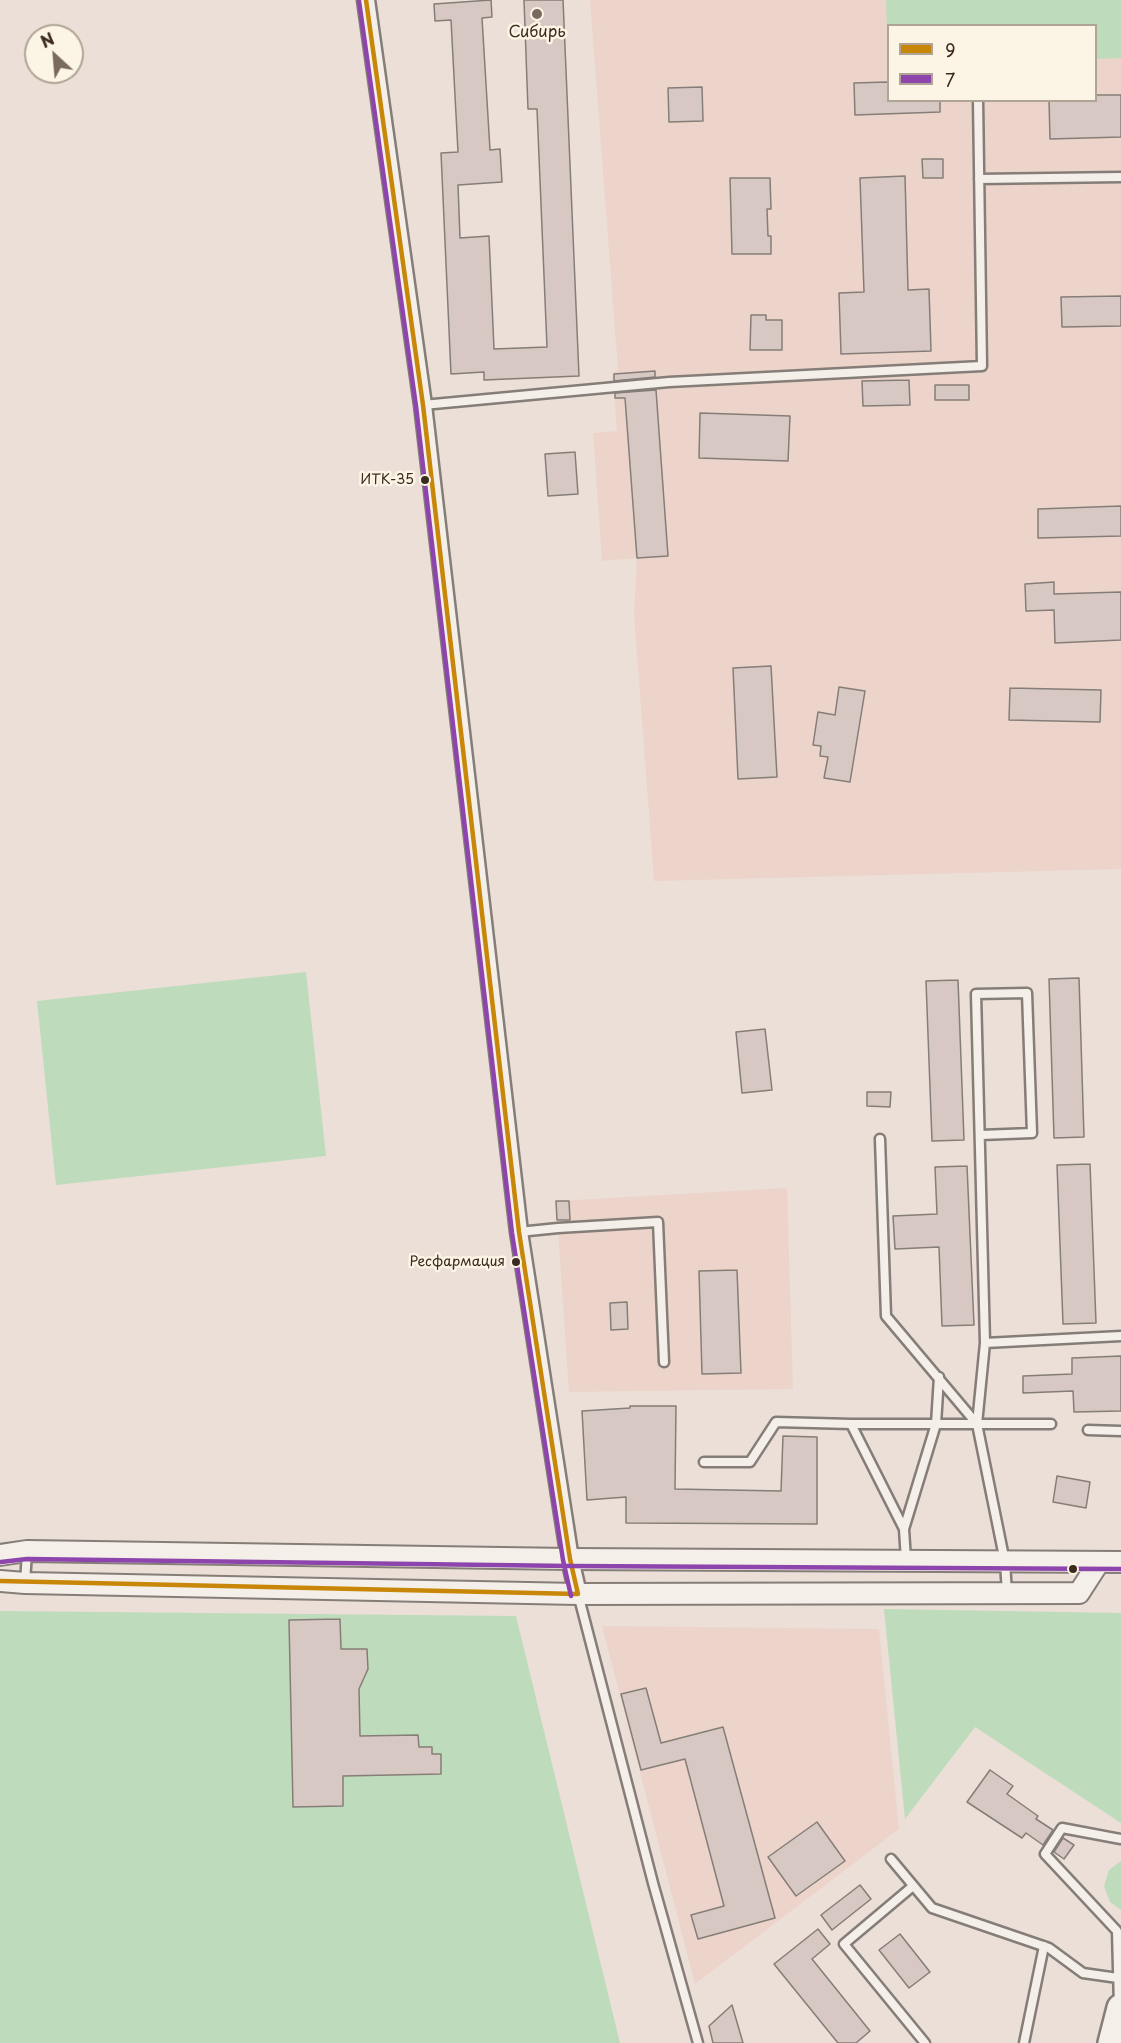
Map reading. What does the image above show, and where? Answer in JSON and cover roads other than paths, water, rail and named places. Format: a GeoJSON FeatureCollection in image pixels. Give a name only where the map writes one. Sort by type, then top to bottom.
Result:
{"type":"FeatureCollection","features":[{"type":"Feature","properties":{"kind":"highway"},"geometry":{"type":"LineString","coordinates":[[1112,2043],[1120,2011]]}},
{"type":"Feature","properties":{"kind":"street"},"geometry":{"type":"LineString","coordinates":[[366,0],[423,405],[519,1232],[570,1559],[578,1594]]}},
{"type":"Feature","properties":{"kind":"street"},"geometry":{"type":"LineString","coordinates":[[0,1555],[27,1551],[570,1559],[1121,1562]]}},
{"type":"Feature","properties":{"kind":"street"},"geometry":{"type":"LineString","coordinates":[[0,1581],[578,1594],[1079,1593],[1099,1562]]}},
{"type":"Feature","properties":{"kind":"lane"},"geometry":{"type":"LineString","coordinates":[[423,405],[669,382],[982,366],[978,102]]}},
{"type":"Feature","properties":{"kind":"lane"},"geometry":{"type":"LineString","coordinates":[[979,179],[1121,177]]}},
{"type":"Feature","properties":{"kind":"lane"},"geometry":{"type":"LineString","coordinates":[[981,1135],[1032,1133],[1027,993],[975,994],[981,1135],[985,1343],[978,1424],[1005,1562],[1007,1593]]}},
{"type":"Feature","properties":{"kind":"lane"},"geometry":{"type":"LineString","coordinates":[[880,1139],[886,1316],[978,1424]]}},
{"type":"Feature","properties":{"kind":"lane"},"geometry":{"type":"LineString","coordinates":[[519,1232],[658,1222],[664,1362]]}},
{"type":"Feature","properties":{"kind":"lane"},"geometry":{"type":"LineString","coordinates":[[985,1343],[1121,1336]]}},
{"type":"Feature","properties":{"kind":"lane"},"geometry":{"type":"LineString","coordinates":[[906,1561],[904,1529],[936,1424],[939,1377]]}},
{"type":"Feature","properties":{"kind":"lane"},"geometry":{"type":"LineString","coordinates":[[704,1462],[750,1462],[776,1422],[1051,1424]]}},
{"type":"Feature","properties":{"kind":"lane"},"geometry":{"type":"LineString","coordinates":[[851,1424],[904,1529]]}},
{"type":"Feature","properties":{"kind":"lane"},"geometry":{"type":"LineString","coordinates":[[1088,1430],[1121,1431]]}},
{"type":"Feature","properties":{"kind":"lane"},"geometry":{"type":"LineString","coordinates":[[25,1583],[27,1551]]}},
{"type":"Feature","properties":{"kind":"lane"},"geometry":{"type":"LineString","coordinates":[[578,1594],[652,1883],[698,2043]]}},
{"type":"Feature","properties":{"kind":"lane"},"geometry":{"type":"LineString","coordinates":[[1120,2011],[1117,1931],[1045,1854],[1062,1828],[1121,1839]]}},
{"type":"Feature","properties":{"kind":"lane"},"geometry":{"type":"LineString","coordinates":[[891,1859],[932,1908],[1049,1948],[1083,1973],[1118,1978]]}},
{"type":"Feature","properties":{"kind":"lane"},"geometry":{"type":"LineString","coordinates":[[913,1886],[844,1944],[925,2043]]}},
{"type":"Feature","properties":{"kind":"lane"},"geometry":{"type":"LineString","coordinates":[[1024,2043],[1044,1946]]}},
{"type":"Feature","properties":{"kind":"place","name":"Сибирь"},"geometry":{"type":"Point","coordinates":[537,14]}},
{"type":"Feature","properties":{"kind":"place","name":"ИТК-35"},"geometry":{"type":"Point","coordinates":[425,480]}},
{"type":"Feature","properties":{"kind":"place","name":"Ресфармация"},"geometry":{"type":"Point","coordinates":[516,1262]}}]}
